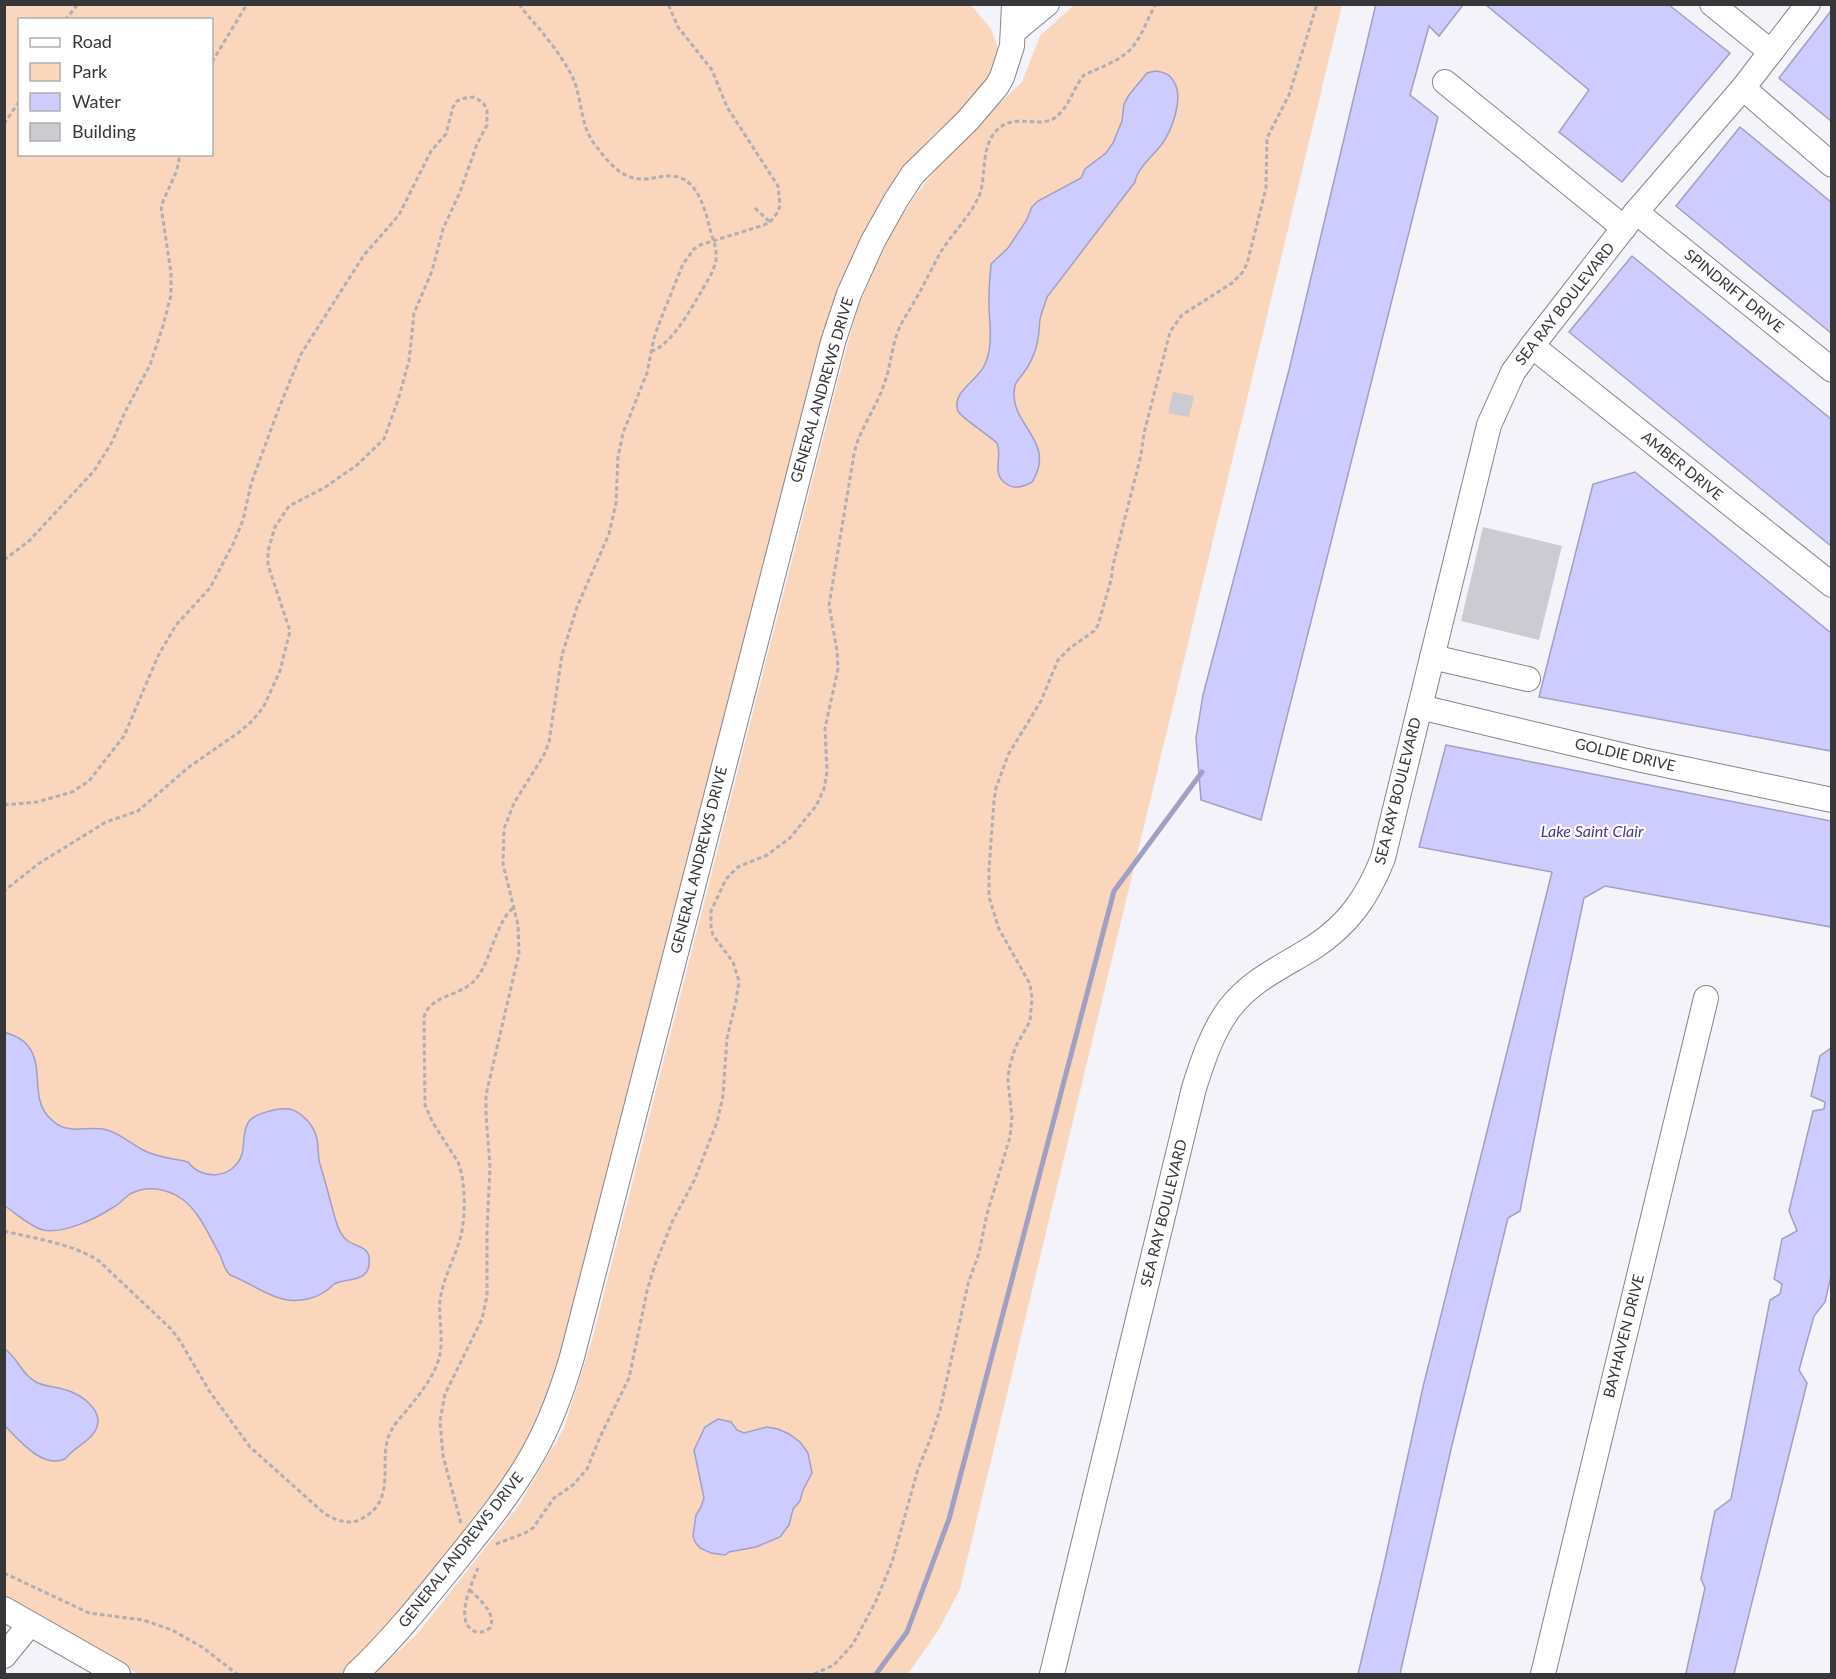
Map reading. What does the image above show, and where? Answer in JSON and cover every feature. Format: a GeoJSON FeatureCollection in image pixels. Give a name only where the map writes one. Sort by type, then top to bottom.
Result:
{"type":"FeatureCollection","features":[{"type":"Feature","properties":{"kind":"street"},"geometry":{"type":"LineString","coordinates":[[1003,4],[1013,32],[1047,4]]}},
{"type":"Feature","properties":{"kind":"street","name":"GENERAL ANDREWS DRIVE"},"geometry":{"type":"LineString","coordinates":[[356,1674],[402,1628],[499,1504],[533,1455],[552,1415],[572,1357],[833,342],[849,294],[873,241],[896,200],[913,174],[968,120],[997,86],[1011,55],[1014,4]]}},
{"type":"Feature","properties":{"kind":"street"},"geometry":{"type":"LineString","coordinates":[[1712,4],[1771,52]]}},
{"type":"Feature","properties":{"kind":"street","name":"SEA RAY BOULEVARD"},"geometry":{"type":"LineString","coordinates":[[1052,1674],[1194,1088],[1203,1060],[1213,1035],[1230,1008],[1249,988],[1268,973],[1314,947],[1335,932],[1356,908],[1372,884],[1383,858],[1489,425],[1513,372],[1532,346],[1630,220],[1743,88],[1808,4]]}},
{"type":"Feature","properties":{"kind":"street","name":"SPINDRIFT DRIVE"},"geometry":{"type":"LineString","coordinates":[[1445,82],[1832,370]]}},
{"type":"Feature","properties":{"kind":"street"},"geometry":{"type":"LineString","coordinates":[[1743,88],[1832,165]]}},
{"type":"Feature","properties":{"kind":"street","name":"AMBER DRIVE"},"geometry":{"type":"LineString","coordinates":[[1532,346],[1832,585]]}},
{"type":"Feature","properties":{"kind":"street"},"geometry":{"type":"LineString","coordinates":[[1432,657],[1528,679]]}},
{"type":"Feature","properties":{"kind":"street","name":"GOLDIE DRIVE"},"geometry":{"type":"LineString","coordinates":[[1420,707],[1641,760],[1832,800]]}},
{"type":"Feature","properties":{"kind":"street","name":"BAYHAVEN DRIVE"},"geometry":{"type":"LineString","coordinates":[[1543,1674],[1706,998]]}},
{"type":"Feature","properties":{"kind":"street"},"geometry":{"type":"LineString","coordinates":[[4,1609],[118,1674]]}},
{"type":"Feature","properties":{"kind":"street"},"geometry":{"type":"LineString","coordinates":[[4,1656],[30,1624]]}},
{"type":"Feature","properties":{"kind":"path"},"geometry":{"type":"LineString","coordinates":[[67,18],[78,4]]}},
{"type":"Feature","properties":{"kind":"path"},"geometry":{"type":"LineString","coordinates":[[213,60],[247,4]]}},
{"type":"Feature","properties":{"kind":"path"},"geometry":{"type":"LineString","coordinates":[[519,4],[554,47],[572,76],[585,127],[591,141],[616,169],[634,180],[663,176],[679,177],[691,184],[705,209],[717,250],[716,263],[689,312],[664,344],[652,351]]}},
{"type":"Feature","properties":{"kind":"path"},"geometry":{"type":"LineString","coordinates":[[464,1530],[445,1465],[440,1421],[445,1394],[482,1319],[487,1296],[490,1167],[486,1095],[519,953],[518,925],[503,864],[504,829],[514,803],[544,755],[549,742],[562,654],[577,608],[609,534],[616,503],[621,440],[645,381],[654,338],[683,264],[694,249],[700,245],[770,222],[778,212],[780,205],[778,186],[727,107],[712,70],[678,27],[668,4]]}},
{"type":"Feature","properties":{"kind":"path"},"geometry":{"type":"LineString","coordinates":[[494,1545],[533,1528],[554,1498],[573,1485],[587,1469],[629,1378],[655,1265],[673,1220],[694,1181],[717,1122],[723,1096],[727,1038],[739,981],[733,962],[713,934],[711,911],[726,879],[738,867],[766,855],[790,838],[810,814],[824,789],[827,772],[825,728],[838,669],[830,605],[850,476],[858,437],[884,386],[902,321],[939,255],[978,197],[987,147],[997,130],[1021,120],[1042,122],[1056,117],[1069,103],[1084,75],[1118,59],[1130,50],[1156,4]]}},
{"type":"Feature","properties":{"kind":"path"},"geometry":{"type":"LineString","coordinates":[[814,1674],[834,1665],[853,1644],[876,1601],[892,1562],[918,1469],[940,1410],[968,1284],[1010,1137],[1012,1117],[1008,1081],[1015,1048],[1030,1021],[1032,998],[1030,984],[999,929],[989,897],[996,788],[1008,755],[1041,701],[1059,660],[1098,625],[1112,580],[1113,565],[1141,455],[1143,433],[1170,332],[1182,315],[1232,283],[1247,264],[1266,188],[1267,138],[1289,94],[1317,4]]}},
{"type":"Feature","properties":{"kind":"path"},"geometry":{"type":"LineString","coordinates":[[4,805],[37,802],[72,792],[89,781],[124,736],[158,656],[176,625],[210,588],[234,542],[243,520],[251,484],[301,354],[364,255],[399,215],[431,151],[446,134],[453,107],[457,101],[465,98],[479,100],[487,110],[487,125],[477,144],[460,192],[443,229],[432,271],[414,313],[409,361],[384,439],[357,465],[324,488],[289,506],[275,527],[268,551],[268,565],[290,631],[280,672],[263,708],[238,733],[189,767],[138,811],[106,822],[38,864],[4,891]]}},
{"type":"Feature","properties":{"kind":"path"},"geometry":{"type":"LineString","coordinates":[[4,124],[18,103]]}},
{"type":"Feature","properties":{"kind":"path"},"geometry":{"type":"LineString","coordinates":[[4,560],[29,541],[94,471],[112,442],[150,365],[164,326],[171,295],[171,273],[161,206],[177,170],[180,156]]}},
{"type":"Feature","properties":{"kind":"path"},"geometry":{"type":"LineString","coordinates":[[755,208],[770,222]]}},
{"type":"Feature","properties":{"kind":"path"},"geometry":{"type":"LineString","coordinates":[[4,1231],[69,1247],[99,1261],[171,1329],[210,1392],[250,1447],[325,1514],[347,1523],[362,1519],[375,1507],[385,1488],[386,1446],[390,1431],[422,1390],[436,1366],[441,1345],[441,1298],[463,1224],[463,1186],[460,1168],[425,1105],[424,1017],[427,1009],[434,1002],[468,986],[481,973],[507,913],[513,908]]}},
{"type":"Feature","properties":{"kind":"path"},"geometry":{"type":"LineString","coordinates":[[470,1590],[485,1606],[493,1622],[490,1628],[482,1632],[474,1631],[466,1623],[464,1609],[470,1590],[482,1561]]}},
{"type":"Feature","properties":{"kind":"path"},"geometry":{"type":"LineString","coordinates":[[4,1574],[89,1612],[143,1620],[172,1630],[202,1647],[237,1674]]}},
{"type":"Feature","properties":{"kind":"green space"},"geometry":{"type":"Polygon","coordinates":[[[5,5],[971,5],[991,29],[1001,56],[984,87],[923,146],[895,182],[861,240],[834,302],[555,1381],[525,1449],[467,1534],[344,1674],[138,1674],[5,1597],[5,5]]]}},
{"type":"Feature","properties":{"kind":"green space"},"geometry":{"type":"Polygon","coordinates":[[[1074,5],[1342,5],[960,1589],[938,1631],[908,1674],[374,1674],[418,1633],[519,1505],[564,1428],[592,1340],[858,307],[880,256],[913,199],[949,152],[1022,82],[1040,36],[1074,5]]]}},
{"type":"Feature","properties":{"kind":"water"},"geometry":{"type":"Polygon","coordinates":[[[1376,4],[1463,5],[1439,36],[1429,26],[1410,95],[1438,117],[1261,820],[1201,800],[1196,738],[1203,695],[1289,370],[1376,4]]]}},
{"type":"Feature","properties":{"kind":"water"},"geometry":{"type":"Polygon","coordinates":[[[1486,5],[1669,5],[1730,53],[1622,182],[1559,132],[1589,90],[1486,5]]]}},
{"type":"Feature","properties":{"kind":"water"},"geometry":{"type":"Polygon","coordinates":[[[1831,11],[1831,121],[1779,78],[1831,11]]]}},
{"type":"Feature","properties":{"kind":"water"},"geometry":{"type":"Polygon","coordinates":[[[1155,71],[1169,75],[1177,89],[1176,114],[1162,144],[1142,167],[1135,182],[1047,297],[1040,319],[1035,351],[1027,368],[1016,383],[1014,391],[1016,407],[1037,446],[1038,469],[1032,482],[1012,487],[1001,479],[999,474],[997,443],[960,414],[957,404],[961,392],[981,371],[987,358],[990,341],[991,264],[1008,248],[1026,221],[1032,207],[1038,201],[1081,178],[1085,169],[1106,153],[1122,121],[1124,104],[1129,95],[1147,73],[1155,71]]]}},
{"type":"Feature","properties":{"kind":"water"},"geometry":{"type":"Polygon","coordinates":[[[1740,127],[1831,202],[1831,333],[1676,206],[1740,127]]]}},
{"type":"Feature","properties":{"kind":"water"},"geometry":{"type":"Polygon","coordinates":[[[1632,256],[1831,419],[1831,546],[1569,332],[1632,256]]]}},
{"type":"Feature","properties":{"kind":"water"},"geometry":{"type":"Polygon","coordinates":[[[1635,472],[1831,633],[1831,751],[1539,697],[1593,484],[1635,472]]]}},
{"type":"Feature","properties":{"kind":"water","name":"Lake Saint Clair"},"geometry":{"type":"Polygon","coordinates":[[[1446,745],[1831,821],[1831,927],[1605,886],[1584,898],[1520,1211],[1508,1218],[1452,1445],[1400,1674],[1358,1674],[1423,1387],[1552,872],[1419,847],[1446,745]]]}},
{"type":"Feature","properties":{"kind":"water"},"geometry":{"type":"Polygon","coordinates":[[[4,1032],[23,1041],[33,1054],[42,1107],[54,1122],[69,1129],[107,1130],[149,1153],[188,1162],[201,1172],[225,1173],[238,1162],[242,1154],[246,1127],[255,1116],[285,1109],[298,1113],[309,1123],[316,1134],[319,1162],[341,1234],[368,1254],[367,1272],[358,1278],[334,1284],[323,1293],[309,1299],[293,1300],[273,1296],[230,1275],[199,1217],[182,1199],[163,1190],[136,1191],[105,1212],[70,1228],[51,1231],[28,1223],[5,1206],[4,1032]]]}},
{"type":"Feature","properties":{"kind":"water"},"geometry":{"type":"Polygon","coordinates":[[[1831,1048],[1831,1276],[1825,1302],[1814,1316],[1799,1370],[1807,1383],[1734,1674],[1685,1674],[1705,1588],[1701,1579],[1715,1511],[1731,1499],[1770,1300],[1780,1294],[1782,1284],[1774,1279],[1782,1239],[1797,1231],[1789,1211],[1813,1111],[1824,1109],[1825,1102],[1811,1096],[1820,1056],[1831,1048]]]}},
{"type":"Feature","properties":{"kind":"water"},"geometry":{"type":"Polygon","coordinates":[[[5,1349],[31,1379],[39,1384],[78,1395],[96,1412],[98,1419],[93,1434],[65,1459],[56,1461],[40,1457],[5,1426],[5,1349]]]}},
{"type":"Feature","properties":{"kind":"water"},"geometry":{"type":"Polygon","coordinates":[[[718,1419],[731,1422],[737,1430],[744,1433],[767,1427],[789,1434],[800,1442],[808,1453],[812,1473],[800,1501],[793,1509],[789,1525],[780,1537],[756,1547],[729,1552],[725,1555],[711,1553],[700,1548],[693,1536],[696,1515],[704,1498],[694,1450],[705,1427],[718,1419]]]}},
{"type":"Feature","properties":{"kind":"building"},"geometry":{"type":"Polygon","coordinates":[[[1173,392],[1194,396],[1189,417],[1168,413],[1173,392]]]}},
{"type":"Feature","properties":{"kind":"building"},"geometry":{"type":"Polygon","coordinates":[[[1483,527],[1562,546],[1539,640],[1461,621],[1483,527]]]}},
{"type":"Feature","properties":{"kind":"waterway"},"geometry":{"type":"LineString","coordinates":[[876,1674],[907,1632],[949,1519],[1114,891],[1202,772]]}}]}
